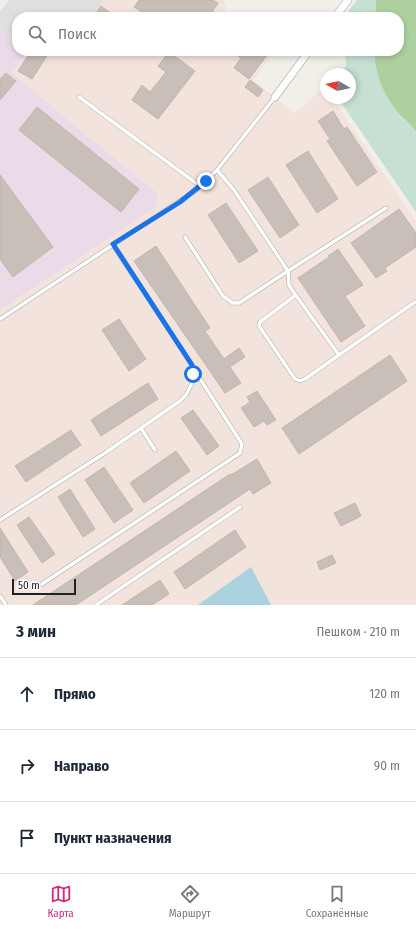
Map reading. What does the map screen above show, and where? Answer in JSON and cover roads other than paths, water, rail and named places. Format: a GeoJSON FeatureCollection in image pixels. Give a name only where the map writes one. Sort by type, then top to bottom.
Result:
{"type":"FeatureCollection","features":[{"type":"Feature","properties":{"kind":"street"},"geometry":{"type":"LineString","coordinates":[[339,12],[348,0]]}},
{"type":"Feature","properties":{"kind":"street"},"geometry":{"type":"LineString","coordinates":[[275,97],[305,56]]}},
{"type":"Feature","properties":{"kind":"lane"},"geometry":{"type":"LineString","coordinates":[[79,97],[200,186]]}},
{"type":"Feature","properties":{"kind":"lane"},"geometry":{"type":"LineString","coordinates":[[0,320],[113,244],[180,202],[200,186],[217,170],[275,97]]}},
{"type":"Feature","properties":{"kind":"lane"},"geometry":{"type":"LineString","coordinates":[[217,170],[234,190],[288,271],[289,285],[339,355]]}},
{"type":"Feature","properties":{"kind":"lane"},"geometry":{"type":"LineString","coordinates":[[185,237],[223,296],[233,303],[239,303],[386,208]]}},
{"type":"Feature","properties":{"kind":"lane"},"geometry":{"type":"LineString","coordinates":[[42,584],[240,453],[242,444],[113,244]]}},
{"type":"Feature","properties":{"kind":"lane"},"geometry":{"type":"LineString","coordinates":[[296,295],[260,322],[259,326],[295,379],[300,381],[415,302]]}},
{"type":"Feature","properties":{"kind":"lane"},"geometry":{"type":"LineString","coordinates":[[0,520],[180,401],[186,395],[192,382],[192,365]]}},
{"type":"Feature","properties":{"kind":"lane"},"geometry":{"type":"LineString","coordinates":[[141,428],[155,450]]}},
{"type":"Feature","properties":{"kind":"lane"},"geometry":{"type":"LineString","coordinates":[[96,605],[240,507]]}},
{"type":"Feature","properties":{"kind":"lane"},"geometry":{"type":"LineString","coordinates":[[0,596],[4,604]]}},
{"type":"Feature","properties":{"kind":"water"},"geometry":{"type":"Polygon","coordinates":[[[251,567],[271,605],[198,605],[251,567]]]}}]}
